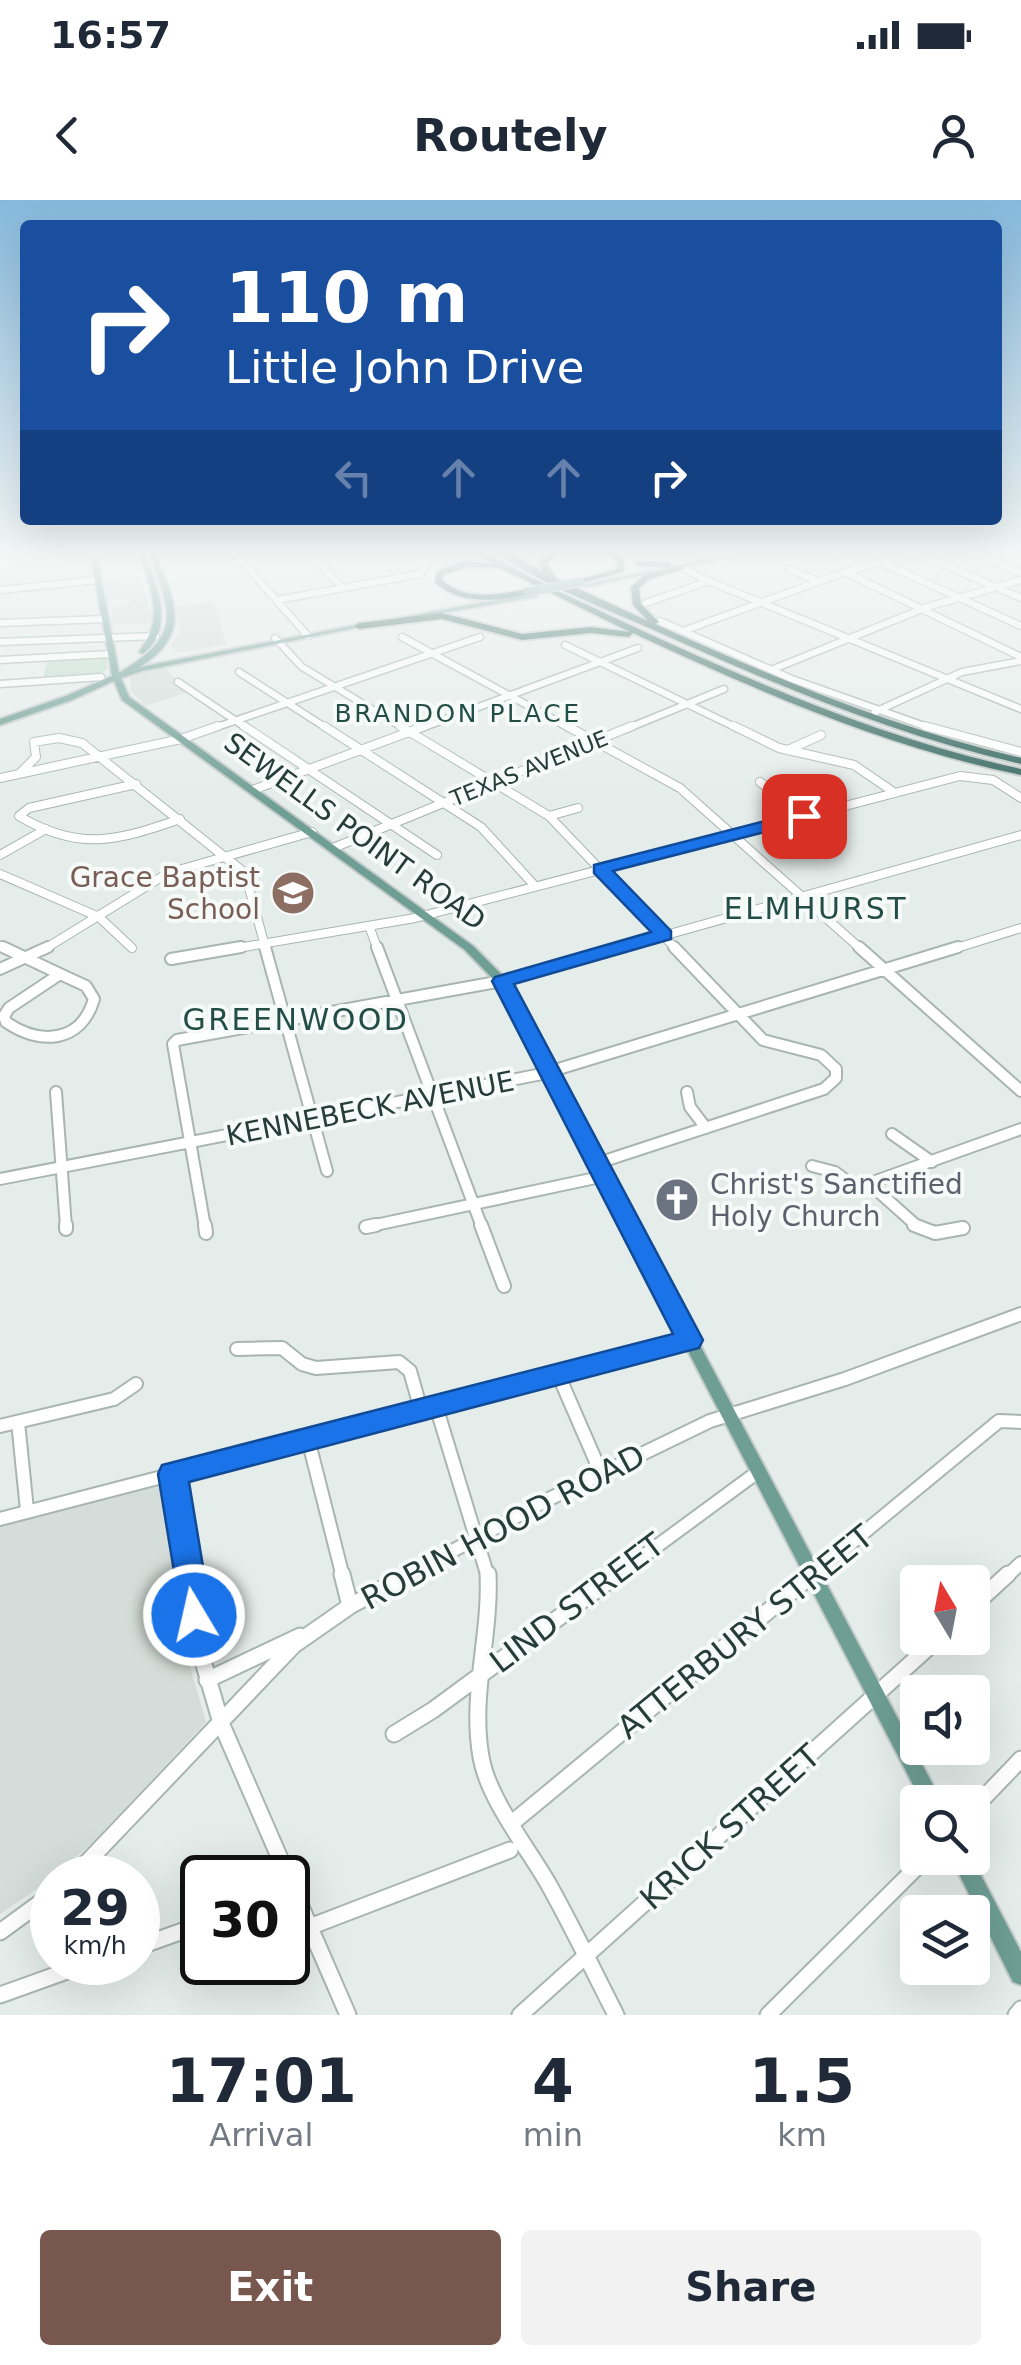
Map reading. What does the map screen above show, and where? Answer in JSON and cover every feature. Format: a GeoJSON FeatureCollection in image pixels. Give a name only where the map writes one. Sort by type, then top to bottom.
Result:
{"type":"FeatureCollection","features":[{"type":"Feature","properties":{"kind":"highway"},"geometry":{"type":"LineString","coordinates":[[633,637],[666,645]]}},
{"type":"Feature","properties":{"kind":"highway"},"geometry":{"type":"LineString","coordinates":[[648,637],[856,728],[941,754],[1021,767]]}},
{"type":"Feature","properties":{"kind":"highway"},"geometry":{"type":"LineString","coordinates":[[661,637],[822,710],[904,738],[1021,767]]}},
{"type":"Feature","properties":{"kind":"highway"},"geometry":{"type":"LineString","coordinates":[[685,637],[870,720],[1021,767]]}},
{"type":"Feature","properties":{"kind":"main road"},"geometry":{"type":"LineString","coordinates":[[134,663],[155,637]]}},
{"type":"Feature","properties":{"kind":"main road"},"geometry":{"type":"LineString","coordinates":[[0,719],[87,689],[157,650],[167,637]]}},
{"type":"Feature","properties":{"kind":"main road"},"geometry":{"type":"LineString","coordinates":[[0,719],[101,677],[293,637]]}},
{"type":"Feature","properties":{"kind":"main road"},"geometry":{"type":"LineString","coordinates":[[87,689],[120,690],[108,638]]}},
{"type":"Feature","properties":{"kind":"main road"},"geometry":{"type":"LineString","coordinates":[[111,657],[134,663],[277,640]]}},
{"type":"Feature","properties":{"kind":"main road"},"geometry":{"type":"LineString","coordinates":[[157,650],[159,656],[175,658]]}},
{"type":"Feature","properties":{"kind":"main road","name":"SEWELLS POINT ROAD"},"geometry":{"type":"LineString","coordinates":[[120,690],[130,702],[470,948],[502,981],[923,1785]]}},
{"type":"Feature","properties":{"kind":"main road"},"geometry":{"type":"LineString","coordinates":[[970,1875],[1021,1974]]}},
{"type":"Feature","properties":{"kind":"street"},"geometry":{"type":"LineString","coordinates":[[0,642],[139,637]]}},
{"type":"Feature","properties":{"kind":"street"},"geometry":{"type":"LineString","coordinates":[[0,778],[181,738],[480,637]]}},
{"type":"Feature","properties":{"kind":"street"},"geometry":{"type":"LineString","coordinates":[[685,637],[875,712],[1021,752]]}},
{"type":"Feature","properties":{"kind":"street"},"geometry":{"type":"LineString","coordinates":[[846,637],[1020,708]]}},
{"type":"Feature","properties":{"kind":"street"},"geometry":{"type":"LineString","coordinates":[[771,670],[852,637]]}},
{"type":"Feature","properties":{"kind":"street"},"geometry":{"type":"LineString","coordinates":[[977,637],[1021,659]]}},
{"type":"Feature","properties":{"kind":"street"},"geometry":{"type":"LineString","coordinates":[[402,638],[677,786],[1021,1091]]}},
{"type":"Feature","properties":{"kind":"street"},"geometry":{"type":"LineString","coordinates":[[277,640],[297,663],[549,816],[769,1044],[819,1052],[834,1064],[836,1078],[829,1086],[706,1128],[601,1170],[474,1204],[366,1227]]}},
{"type":"Feature","properties":{"kind":"street"},"geometry":{"type":"LineString","coordinates":[[565,645],[787,750],[854,765],[896,793]]}},
{"type":"Feature","properties":{"kind":"street"},"geometry":{"type":"LineString","coordinates":[[253,790],[638,648]]}},
{"type":"Feature","properties":{"kind":"street"},"geometry":{"type":"LineString","coordinates":[[0,660],[111,657]]}},
{"type":"Feature","properties":{"kind":"street"},"geometry":{"type":"LineString","coordinates":[[875,712],[968,670],[1021,659]]}},
{"type":"Feature","properties":{"kind":"street"},"geometry":{"type":"LineString","coordinates":[[238,672],[489,834],[535,886]]}},
{"type":"Feature","properties":{"kind":"street"},"geometry":{"type":"LineString","coordinates":[[0,684],[101,677]]}},
{"type":"Feature","properties":{"kind":"street"},"geometry":{"type":"LineString","coordinates":[[44,681],[70,690]]}},
{"type":"Feature","properties":{"kind":"street"},"geometry":{"type":"LineString","coordinates":[[178,682],[437,856]]}},
{"type":"Feature","properties":{"kind":"street","name":"TEXAS AVENUE"},"geometry":{"type":"LineString","coordinates":[[333,848],[724,689]]}},
{"type":"Feature","properties":{"kind":"street"},"geometry":{"type":"LineString","coordinates":[[787,750],[821,735]]}},
{"type":"Feature","properties":{"kind":"street"},"geometry":{"type":"LineString","coordinates":[[22,772],[36,757],[32,744],[36,741],[72,739],[136,784],[245,873],[327,1171]]}},
{"type":"Feature","properties":{"kind":"street"},"geometry":{"type":"LineString","coordinates":[[171,959],[426,916],[913,788],[978,776],[998,782],[1021,798]]}},
{"type":"Feature","properties":{"kind":"street"},"geometry":{"type":"LineString","coordinates":[[760,782],[804,816]]}},
{"type":"Feature","properties":{"kind":"street"},"geometry":{"type":"LineString","coordinates":[[136,784],[19,814],[20,818],[78,842],[99,844],[180,819]]}},
{"type":"Feature","properties":{"kind":"street"},"geometry":{"type":"LineString","coordinates":[[549,816],[578,808]]}},
{"type":"Feature","properties":{"kind":"street"},"geometry":{"type":"LineString","coordinates":[[0,855],[46,829]]}},
{"type":"Feature","properties":{"kind":"street"},"geometry":{"type":"LineString","coordinates":[[0,970],[28,959],[100,917],[155,879],[223,854],[312,832]]}},
{"type":"Feature","properties":{"kind":"street"},"geometry":{"type":"LineString","coordinates":[[206,1233],[172,1044],[181,1038],[502,981],[1021,835]]}},
{"type":"Feature","properties":{"kind":"street"},"geometry":{"type":"LineString","coordinates":[[0,874],[100,917],[132,948]]}},
{"type":"Feature","properties":{"kind":"street"},"geometry":{"type":"LineString","coordinates":[[230,915],[256,911]]}},
{"type":"Feature","properties":{"kind":"street"},"geometry":{"type":"LineString","coordinates":[[369,926],[504,1286]]}},
{"type":"Feature","properties":{"kind":"street","name":"KENNEBECK AVENUE"},"geometry":{"type":"LineString","coordinates":[[0,1179],[550,1072],[1021,928]]}},
{"type":"Feature","properties":{"kind":"street"},"geometry":{"type":"LineString","coordinates":[[0,946],[60,974],[90,991],[94,999],[89,1014],[60,1035],[33,1037],[6,1022],[4,1016],[9,1008],[60,974]]}},
{"type":"Feature","properties":{"kind":"street"},"geometry":{"type":"LineString","coordinates":[[56,1092],[66,1230]]}},
{"type":"Feature","properties":{"kind":"street"},"geometry":{"type":"LineString","coordinates":[[687,1092],[690,1107],[706,1128]]}},
{"type":"Feature","properties":{"kind":"street"},"geometry":{"type":"LineString","coordinates":[[812,1166],[835,1172],[852,1187],[871,1185],[1021,1130]]}},
{"type":"Feature","properties":{"kind":"street"},"geometry":{"type":"LineString","coordinates":[[892,1134],[932,1162]]}},
{"type":"Feature","properties":{"kind":"street"},"geometry":{"type":"LineString","coordinates":[[871,1185],[898,1213],[924,1232],[949,1234],[964,1228]]}},
{"type":"Feature","properties":{"kind":"street","name":"ROBIN HOOD ROAD"},"geometry":{"type":"LineString","coordinates":[[94,1855],[310,1632],[350,1606],[601,1472],[728,1413],[845,1380],[1021,1314]]}},
{"type":"Feature","properties":{"kind":"street"},"geometry":{"type":"LineString","coordinates":[[0,1519],[690,1340]]}},
{"type":"Feature","properties":{"kind":"street"},"geometry":{"type":"LineString","coordinates":[[237,1349],[282,1348],[302,1364],[316,1368],[399,1362],[410,1372],[478,1537],[490,1591],[474,1723],[481,1761],[616,2015]]}},
{"type":"Feature","properties":{"kind":"street"},"geometry":{"type":"LineString","coordinates":[[558,1374],[601,1472]]}},
{"type":"Feature","properties":{"kind":"street"},"geometry":{"type":"LineString","coordinates":[[0,1426],[114,1398],[136,1384]]}},
{"type":"Feature","properties":{"kind":"street","name":"ATTERBURY STREET"},"geometry":{"type":"LineString","coordinates":[[512,1822],[976,1440],[1004,1419],[1021,1422]]}},
{"type":"Feature","properties":{"kind":"street"},"geometry":{"type":"LineString","coordinates":[[18,1422],[27,1510]]}},
{"type":"Feature","properties":{"kind":"street"},"geometry":{"type":"LineString","coordinates":[[308,1439],[350,1606]]}},
{"type":"Feature","properties":{"kind":"street","name":"LIND STREET"},"geometry":{"type":"LineString","coordinates":[[394,1734],[760,1470]]}},
{"type":"Feature","properties":{"kind":"street"},"geometry":{"type":"LineString","coordinates":[[172,1474],[207,1680],[221,1724],[276,1855]]}},
{"type":"Feature","properties":{"kind":"street"},"geometry":{"type":"LineString","coordinates":[[990,1591],[1021,1563]]}},
{"type":"Feature","properties":{"kind":"street"},"geometry":{"type":"LineString","coordinates":[[207,1680],[310,1632]]}},
{"type":"Feature","properties":{"kind":"street","name":"KRICK STREET"},"geometry":{"type":"LineString","coordinates":[[520,2015],[920,1655]]}},
{"type":"Feature","properties":{"kind":"street"},"geometry":{"type":"LineString","coordinates":[[990,1791],[1021,1759]]}},
{"type":"Feature","properties":{"kind":"street"},"geometry":{"type":"LineString","coordinates":[[312,1926],[510,1850]]}},
{"type":"Feature","properties":{"kind":"street"},"geometry":{"type":"LineString","coordinates":[[768,2015],[909,1875]]}},
{"type":"Feature","properties":{"kind":"street"},"geometry":{"type":"LineString","coordinates":[[0,1932],[30,1910]]}},
{"type":"Feature","properties":{"kind":"street"},"geometry":{"type":"LineString","coordinates":[[310,1923],[348,2015]]}},
{"type":"Feature","properties":{"kind":"street"},"geometry":{"type":"LineString","coordinates":[[0,1995],[30,1984]]}},
{"type":"Feature","properties":{"kind":"street"},"geometry":{"type":"LineString","coordinates":[[1016,2015],[1021,2009]]}},
{"type":"Feature","properties":{"kind":"shaded area"},"geometry":{"type":"Polygon","coordinates":[[[177,637],[224,637],[226,645],[177,652],[171,645],[177,637]]]}},
{"type":"Feature","properties":{"kind":"shaded area"},"geometry":{"type":"Polygon","coordinates":[[[165,667],[188,692],[146,706],[131,691],[130,678],[132,674],[165,667]]]}},
{"type":"Feature","properties":{"kind":"shaded area"},"geometry":{"type":"Polygon","coordinates":[[[161,1483],[187,1656],[206,1722],[78,1855],[30,1855],[30,1894],[0,1914],[0,1524],[161,1483]]]}},
{"type":"Feature","properties":{"kind":"green space"},"geometry":{"type":"Polygon","coordinates":[[[107,658],[107,670],[94,676],[43,678],[48,659],[107,658]]]}},
{"type":"Feature","properties":{"kind":"place","name":"Grace Baptist School"},"geometry":{"type":"Point","coordinates":[293,893]}},
{"type":"Feature","properties":{"kind":"place","name":"Christ's Sanctified Holy Church"},"geometry":{"type":"Point","coordinates":[677,1200]}},
{"type":"Feature","properties":{"kind":"district","name":"BRANDON PLACE"},"geometry":{"type":"Point","coordinates":[458,713]}},
{"type":"Feature","properties":{"kind":"district","name":"ELMHURST"},"geometry":{"type":"Point","coordinates":[816,909]}},
{"type":"Feature","properties":{"kind":"district","name":"GREENWOOD"},"geometry":{"type":"Point","coordinates":[296,1020]}},
{"type":"Feature","properties":{"kind":"route"},"geometry":{"type":"LineString","coordinates":[[194,1615],[172,1474],[690,1340],[502,981],[664,935],[600,869],[804,816]]}}]}
